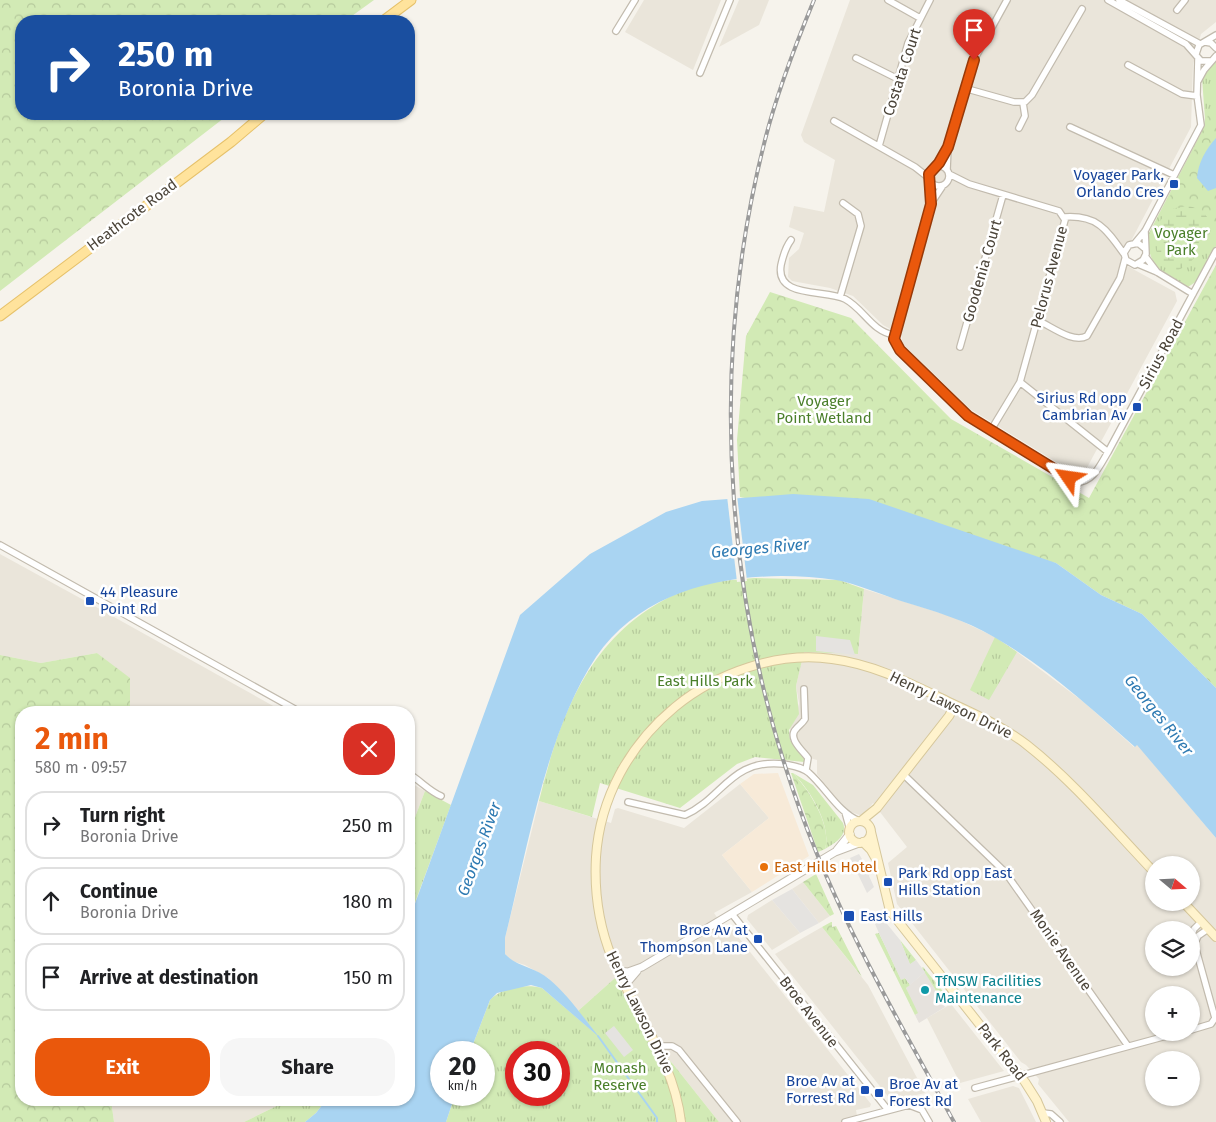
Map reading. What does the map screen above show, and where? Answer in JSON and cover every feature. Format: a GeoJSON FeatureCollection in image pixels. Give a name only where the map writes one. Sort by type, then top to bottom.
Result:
{"type":"FeatureCollection","features":[{"type":"Feature","properties":{"kind":"main road"},"geometry":{"type":"LineString","coordinates":[[391,15],[411,0]]}},
{"type":"Feature","properties":{"kind":"main road","name":"Heathcote Road"},"geometry":{"type":"LineString","coordinates":[[0,316],[231,142],[257,120]]}},
{"type":"Feature","properties":{"kind":"main road","name":"Henry Lawson Drive"},"geometry":{"type":"LineString","coordinates":[[681,1122],[674,1087],[658,1046],[618,971],[606,940],[600,916],[596,864],[605,811],[625,764],[660,720],[678,704],[704,687],[761,664],[804,659],[819,658],[844,662],[889,674],[997,725],[1030,747],[1063,776],[1145,863]]}},
{"type":"Feature","properties":{"kind":"main road"},"geometry":{"type":"LineString","coordinates":[[877,808],[869,838],[861,842],[852,839],[850,832],[852,824],[860,821],[877,808],[949,716],[955,705]]}},
{"type":"Feature","properties":{"kind":"main road"},"geometry":{"type":"LineString","coordinates":[[860,821],[867,823],[871,830]]}},
{"type":"Feature","properties":{"kind":"main road","name":"Park Road"},"geometry":{"type":"LineString","coordinates":[[871,830],[879,868],[892,913],[1020,1076],[1034,1095],[1046,1122]]}},
{"type":"Feature","properties":{"kind":"main road","name":"Park Road"},"geometry":{"type":"LineString","coordinates":[[861,842],[871,850],[879,868]]}},
{"type":"Feature","properties":{"kind":"main road"},"geometry":{"type":"LineString","coordinates":[[1191,911],[1216,937]]}},
{"type":"Feature","properties":{"kind":"street"},"geometry":{"type":"LineString","coordinates":[[616,31],[635,0]]}},
{"type":"Feature","properties":{"kind":"street"},"geometry":{"type":"LineString","coordinates":[[700,73],[730,0]]}},
{"type":"Feature","properties":{"kind":"street"},"geometry":{"type":"LineString","coordinates":[[888,0],[920,18]]}},
{"type":"Feature","properties":{"kind":"street","name":"Costata Court"},"geometry":{"type":"LineString","coordinates":[[879,146],[908,43],[930,0]]}},
{"type":"Feature","properties":{"kind":"street"},"geometry":{"type":"LineString","coordinates":[[931,204],[944,185],[948,172],[948,147],[964,88],[974,60],[1007,0]]}},
{"type":"Feature","properties":{"kind":"street"},"geometry":{"type":"LineString","coordinates":[[1108,0],[1186,44],[1204,62],[1211,61]]}},
{"type":"Feature","properties":{"kind":"street"},"geometry":{"type":"LineString","coordinates":[[1119,0],[1202,43],[1211,43],[1216,47]]}},
{"type":"Feature","properties":{"kind":"street"},"geometry":{"type":"LineString","coordinates":[[1177,10],[1185,0]]}},
{"type":"Feature","properties":{"kind":"street"},"geometry":{"type":"LineString","coordinates":[[1023,103],[1032,95],[1082,9]]}},
{"type":"Feature","properties":{"kind":"street"},"geometry":{"type":"LineString","coordinates":[[1038,320],[1073,338],[1085,338],[1090,333],[1120,278],[1125,256],[1132,244],[1145,231],[1200,125],[1197,96],[1197,56],[1202,43],[1216,35]]}},
{"type":"Feature","properties":{"kind":"street"},"geometry":{"type":"LineString","coordinates":[[1197,83],[1216,56]]}},
{"type":"Feature","properties":{"kind":"street"},"geometry":{"type":"LineString","coordinates":[[856,58],[898,79]]}},
{"type":"Feature","properties":{"kind":"street"},"geometry":{"type":"LineString","coordinates":[[1128,64],[1179,93],[1197,96]]}},
{"type":"Feature","properties":{"kind":"street"},"geometry":{"type":"LineString","coordinates":[[964,88],[1023,103]]}},
{"type":"Feature","properties":{"kind":"street"},"geometry":{"type":"LineString","coordinates":[[1019,128],[1025,116],[1023,103]]}},
{"type":"Feature","properties":{"kind":"street","name":"Pelorus Avenue"},"geometry":{"type":"LineString","coordinates":[[834,121],[915,167],[934,186],[969,184]]}},
{"type":"Feature","properties":{"kind":"street"},"geometry":{"type":"LineString","coordinates":[[1070,127],[1174,175]]}},
{"type":"Feature","properties":{"kind":"street"},"geometry":{"type":"LineString","coordinates":[[948,147],[934,168],[930,180],[931,204],[894,335],[895,343],[965,414],[991,430]]}},
{"type":"Feature","properties":{"kind":"street","name":"Pelorus Avenue"},"geometry":{"type":"LineString","coordinates":[[915,167],[934,168],[948,172],[969,184],[1059,211],[1065,217],[1064,228],[1020,382],[991,430]]}},
{"type":"Feature","properties":{"kind":"street","name":"Goodenia Court"},"geometry":{"type":"LineString","coordinates":[[960,347],[1003,195]]}},
{"type":"Feature","properties":{"kind":"street"},"geometry":{"type":"LineString","coordinates":[[840,297],[861,222],[858,214],[843,203]]}},
{"type":"Feature","properties":{"kind":"street"},"geometry":{"type":"LineString","coordinates":[[1065,217],[1076,217],[1100,224],[1115,240],[1125,256],[1136,264],[1157,272],[1193,294]]}},
{"type":"Feature","properties":{"kind":"street"},"geometry":{"type":"LineString","coordinates":[[1145,231],[1144,248],[1146,256],[1157,272]]}},
{"type":"Feature","properties":{"kind":"street"},"geometry":{"type":"LineString","coordinates":[[791,240],[784,252],[781,268],[781,276],[784,283],[794,288],[848,300],[881,332],[894,335]]}},
{"type":"Feature","properties":{"kind":"street"},"geometry":{"type":"LineString","coordinates":[[1115,240],[1144,248]]}},
{"type":"Feature","properties":{"kind":"street","name":"Sirius Road"},"geometry":{"type":"LineString","coordinates":[[991,430],[1073,480],[1087,480],[1094,474],[1108,452],[1216,252]]}},
{"type":"Feature","properties":{"kind":"street"},"geometry":{"type":"LineString","coordinates":[[1120,278],[1146,256]]}},
{"type":"Feature","properties":{"kind":"street"},"geometry":{"type":"LineString","coordinates":[[1020,382],[1108,452]]}},
{"type":"Feature","properties":{"kind":"street"},"geometry":{"type":"LineString","coordinates":[[0,545],[289,706]]}},
{"type":"Feature","properties":{"kind":"street"},"geometry":{"type":"LineString","coordinates":[[804,689],[805,719],[794,730],[793,738],[808,758],[806,770]]}},
{"type":"Feature","properties":{"kind":"street"},"geometry":{"type":"LineString","coordinates":[[628,802],[685,815],[749,768],[770,763],[790,765],[806,770],[845,812],[860,821]]}},
{"type":"Feature","properties":{"kind":"street","name":"Monie Avenue"},"geometry":{"type":"LineString","coordinates":[[903,774],[1005,872],[1128,1046]]}},
{"type":"Feature","properties":{"kind":"street"},"geometry":{"type":"LineString","coordinates":[[415,778],[429,790],[441,796]]}},
{"type":"Feature","properties":{"kind":"street"},"geometry":{"type":"LineString","coordinates":[[835,852],[850,832],[845,812]]}},
{"type":"Feature","properties":{"kind":"street"},"geometry":{"type":"LineString","coordinates":[[625,985],[629,978],[642,967],[835,852],[861,842]]}},
{"type":"Feature","properties":{"kind":"street","name":"Broe Avenue"},"geometry":{"type":"LineString","coordinates":[[732,914],[888,1110]]}},
{"type":"Feature","properties":{"kind":"street"},"geometry":{"type":"LineString","coordinates":[[1200,935],[1208,929]]}},
{"type":"Feature","properties":{"kind":"street"},"geometry":{"type":"LineString","coordinates":[[1200,961],[1215,1015],[1214,1021],[1200,1027]]}},
{"type":"Feature","properties":{"kind":"street"},"geometry":{"type":"LineString","coordinates":[[618,971],[628,972],[642,967]]}},
{"type":"Feature","properties":{"kind":"street"},"geometry":{"type":"LineString","coordinates":[[975,1088],[1147,1041]]}},
{"type":"Feature","properties":{"kind":"street"},"geometry":{"type":"LineString","coordinates":[[658,1046],[672,1046],[679,1050],[737,1122]]}},
{"type":"Feature","properties":{"kind":"street"},"geometry":{"type":"LineString","coordinates":[[845,1122],[909,1105],[922,1110],[930,1122]]}},
{"type":"Feature","properties":{"kind":"street"},"geometry":{"type":"LineString","coordinates":[[1043,1113],[1052,1114],[1060,1122]]}},
{"type":"Feature","properties":{"kind":"shaded area"},"geometry":{"type":"Polygon","coordinates":[[[644,0],[721,0],[693,70],[625,32],[644,0]]]}},
{"type":"Feature","properties":{"kind":"shaded area"},"geometry":{"type":"Polygon","coordinates":[[[739,0],[769,0],[759,25],[719,47],[739,0]]]}},
{"type":"Feature","properties":{"kind":"shaded area"},"geometry":{"type":"Polygon","coordinates":[[[850,0],[1216,0],[1216,22],[1201,34],[1193,64],[1191,127],[1120,262],[1175,292],[1177,301],[1083,475],[1074,473],[970,409],[903,344],[901,335],[883,325],[853,296],[830,288],[792,281],[788,277],[789,258],[799,249],[804,233],[789,227],[794,206],[824,212],[835,160],[804,142],[801,135],[850,0]]]}},
{"type":"Feature","properties":{"kind":"shaded area"},"geometry":{"type":"Polygon","coordinates":[[[0,554],[273,706],[129,706],[129,678],[97,653],[41,663],[0,655],[0,554]]]}},
{"type":"Feature","properties":{"kind":"shaded area"},"geometry":{"type":"Polygon","coordinates":[[[864,589],[953,617],[995,637],[1085,703],[1134,747],[1137,744],[1216,838],[1216,1122],[1069,1122],[1038,1084],[1039,1079],[1021,1062],[897,904],[888,863],[907,847],[873,803],[862,816],[846,810],[817,774],[817,760],[803,756],[790,738],[790,725],[795,720],[799,703],[796,686],[804,652],[858,654],[864,589]]]}},
{"type":"Feature","properties":{"kind":"shaded area"},"geometry":{"type":"Polygon","coordinates":[[[816,636],[850,640],[855,655],[816,651],[816,636]]]}},
{"type":"Feature","properties":{"kind":"shaded area"},"geometry":{"type":"Polygon","coordinates":[[[778,773],[809,856],[752,892],[722,855],[769,818],[740,784],[754,774],[778,773]]]}},
{"type":"Feature","properties":{"kind":"shaded area"},"geometry":{"type":"Polygon","coordinates":[[[740,784],[769,818],[722,855],[752,892],[714,913],[725,929],[731,928],[871,1104],[870,1107],[856,1110],[858,1122],[719,1122],[673,1064],[647,1038],[615,978],[578,1011],[548,978],[525,965],[512,961],[505,954],[505,938],[539,801],[611,823],[615,809],[618,808],[684,828],[740,784]]]}},
{"type":"Feature","properties":{"kind":"shaded area"},"geometry":{"type":"Polygon","coordinates":[[[415,785],[425,791],[415,817],[415,785]]]}},
{"type":"Feature","properties":{"kind":"shaded area"},"geometry":{"type":"Polygon","coordinates":[[[859,854],[870,873],[869,876],[874,887],[867,893],[850,858],[859,854]]]}},
{"type":"Feature","properties":{"kind":"shaded area"},"geometry":{"type":"Polygon","coordinates":[[[803,882],[830,916],[819,923],[792,889],[803,882]]]}},
{"type":"Feature","properties":{"kind":"shaded area"},"geometry":{"type":"Polygon","coordinates":[[[792,889],[819,923],[800,933],[772,900],[792,889]]]}},
{"type":"Feature","properties":{"kind":"shaded area"},"geometry":{"type":"Polygon","coordinates":[[[772,900],[800,933],[772,950],[747,919],[748,915],[772,900]]]}},
{"type":"Feature","properties":{"kind":"shaded area"},"geometry":{"type":"Polygon","coordinates":[[[883,919],[900,940],[910,964],[916,960],[925,972],[910,985],[905,978],[901,980],[875,924],[883,919]]]}},
{"type":"Feature","properties":{"kind":"shaded area"},"geometry":{"type":"Polygon","coordinates":[[[822,927],[868,985],[925,1093],[894,1100],[890,1099],[775,954],[822,927]]]}},
{"type":"Feature","properties":{"kind":"shaded area"},"geometry":{"type":"Polygon","coordinates":[[[925,972],[945,1007],[919,1023],[906,988],[925,972]]]}},
{"type":"Feature","properties":{"kind":"shaded area"},"geometry":{"type":"Polygon","coordinates":[[[951,1004],[1004,1071],[960,1083],[927,1018],[951,1004]]]}},
{"type":"Feature","properties":{"kind":"shaded area"},"geometry":{"type":"Polygon","coordinates":[[[614,1026],[633,1050],[624,1057],[605,1033],[614,1026]]]}},
{"type":"Feature","properties":{"kind":"shaded area"},"geometry":{"type":"Polygon","coordinates":[[[1013,1086],[1019,1088],[1036,1122],[981,1122],[968,1099],[1013,1086]]]}},
{"type":"Feature","properties":{"kind":"shaded area"},"geometry":{"type":"Polygon","coordinates":[[[112,1106],[277,1106],[244,1122],[114,1122],[112,1106]]]}},
{"type":"Feature","properties":{"kind":"green space"},"geometry":{"type":"Polygon","coordinates":[[[0,0],[374,0],[353,15],[15,15],[15,120],[221,120],[0,291],[0,0]]]}},
{"type":"Feature","properties":{"kind":"green space","name":"Voyager Park"},"geometry":{"type":"Polygon","coordinates":[[[1216,61],[1216,246],[1197,281],[1188,287],[1158,268],[1150,255],[1148,235],[1203,129],[1205,119],[1202,78],[1216,61]]]}},
{"type":"Feature","properties":{"kind":"green space"},"geometry":{"type":"Polygon","coordinates":[[[1208,114],[1216,115],[1216,138],[1205,153],[1197,171],[1214,189],[1216,188],[1216,223],[1212,228],[1211,223],[1179,207],[1161,213],[1205,130],[1208,114]]]}},
{"type":"Feature","properties":{"kind":"green space"},"geometry":{"type":"Polygon","coordinates":[[[1190,206],[1204,213],[1207,217],[1210,225],[1209,236],[1200,242],[1194,258],[1188,264],[1177,271],[1166,268],[1156,249],[1154,237],[1156,230],[1163,217],[1175,209],[1190,206]]]}},
{"type":"Feature","properties":{"kind":"green space","name":"Voyager Point Wetland"},"geometry":{"type":"Polygon","coordinates":[[[1216,265],[1216,688],[1142,614],[1101,595],[1056,563],[740,497],[737,440],[746,336],[770,292],[851,318],[951,419],[1089,498],[1216,265]]]}},
{"type":"Feature","properties":{"kind":"green space","name":"East Hills Park"},"geometry":{"type":"Polygon","coordinates":[[[754,578],[839,580],[864,589],[858,654],[804,652],[796,686],[799,714],[789,730],[790,740],[804,758],[804,762],[755,757],[737,764],[680,808],[600,783],[592,817],[539,801],[548,767],[571,703],[587,674],[606,648],[629,624],[657,604],[690,588],[714,582],[754,578]]]}},
{"type":"Feature","properties":{"kind":"green space"},"geometry":{"type":"Polygon","coordinates":[[[995,637],[1017,652],[989,700],[970,690],[995,637]]]}},
{"type":"Feature","properties":{"kind":"green space"},"geometry":{"type":"Polygon","coordinates":[[[97,653],[130,678],[130,706],[15,706],[15,1106],[112,1106],[114,1122],[0,1122],[0,655],[41,663],[97,653]]]}},
{"type":"Feature","properties":{"kind":"green space"},"geometry":{"type":"Polygon","coordinates":[[[791,773],[806,789],[818,808],[822,819],[825,829],[825,849],[818,852],[791,773]]]}},
{"type":"Feature","properties":{"kind":"green space"},"geometry":{"type":"Polygon","coordinates":[[[793,773],[813,785],[843,823],[844,832],[842,835],[836,842],[825,849],[825,829],[818,808],[800,780],[793,773]]]}},
{"type":"Feature","properties":{"kind":"green space"},"geometry":{"type":"Polygon","coordinates":[[[425,791],[451,805],[415,903],[415,817],[425,791]]]}},
{"type":"Feature","properties":{"kind":"green space"},"geometry":{"type":"Polygon","coordinates":[[[816,874],[834,914],[830,916],[803,882],[816,874]]]}},
{"type":"Feature","properties":{"kind":"green space"},"geometry":{"type":"Polygon","coordinates":[[[831,922],[832,927],[836,926],[862,977],[822,927],[831,922]]]}},
{"type":"Feature","properties":{"kind":"green space"},"geometry":{"type":"Polygon","coordinates":[[[879,933],[901,979],[905,978],[910,985],[906,988],[918,1013],[915,1015],[875,934],[879,933]]]}},
{"type":"Feature","properties":{"kind":"green space"},"geometry":{"type":"Polygon","coordinates":[[[900,940],[916,960],[910,965],[900,940]]]}},
{"type":"Feature","properties":{"kind":"green space"},"geometry":{"type":"Polygon","coordinates":[[[922,968],[946,995],[941,999],[922,968]]]}},
{"type":"Feature","properties":{"kind":"green space","name":"Monash Reserve"},"geometry":{"type":"Polygon","coordinates":[[[615,978],[647,1038],[673,1064],[719,1122],[446,1122],[451,1106],[495,1106],[495,1041],[474,1041],[490,1000],[501,992],[529,986],[542,988],[596,1034],[578,1011],[615,978]]]}},
{"type":"Feature","properties":{"kind":"green space"},"geometry":{"type":"Polygon","coordinates":[[[277,1106],[321,1106],[305,1122],[244,1122],[277,1106]]]}},
{"type":"Feature","properties":{"kind":"water"},"geometry":{"type":"Polygon","coordinates":[[[1216,138],[1216,188],[1208,191],[1197,178],[1203,156],[1216,138]]]}},
{"type":"Feature","properties":{"kind":"water","name":"Georges River"},"geometry":{"type":"Polygon","coordinates":[[[793,494],[869,499],[1056,563],[1101,595],[1142,614],[1216,688],[1216,838],[1137,745],[1135,747],[1049,674],[1013,648],[983,631],[937,612],[860,586],[836,580],[770,576],[736,579],[704,586],[672,596],[643,611],[618,631],[596,657],[579,687],[564,720],[540,793],[505,938],[505,954],[515,962],[544,975],[556,985],[599,1037],[542,988],[531,985],[497,993],[490,1000],[474,1041],[430,1041],[430,1106],[451,1106],[446,1122],[305,1122],[321,1106],[415,1106],[415,904],[520,615],[590,554],[666,512],[702,501],[793,494]]]}},
{"type":"Feature","properties":{"kind":"pier"},"geometry":{"type":"Polygon","coordinates":[[[737,495],[747,581],[737,582],[727,496],[737,495]]]}},
{"type":"Feature","properties":{"kind":"waterway"},"geometry":{"type":"LineString","coordinates":[[598,1036],[657,1118],[657,1122]]}},
{"type":"Feature","properties":{"kind":"railway"},"geometry":{"type":"LineString","coordinates":[[814,0],[787,69],[765,140],[746,229],[735,319],[731,410],[734,501],[744,591],[762,681],[786,768],[817,854],[864,956],[954,1122]]}},
{"type":"Feature","properties":{"kind":"place","name":"Voyager Park, Orlando Cres"},"geometry":{"type":"Point","coordinates":[1174,184]}},
{"type":"Feature","properties":{"kind":"place","name":"Sirius Rd opp Cambrian Av"},"geometry":{"type":"Point","coordinates":[1137,407]}},
{"type":"Feature","properties":{"kind":"place","name":"44 Pleasure Point Rd"},"geometry":{"type":"Point","coordinates":[90,601]}},
{"type":"Feature","properties":{"kind":"place","name":"East Hills Hotel"},"geometry":{"type":"Point","coordinates":[764,867]}},
{"type":"Feature","properties":{"kind":"place","name":"Park Rd opp East Hills Station"},"geometry":{"type":"Point","coordinates":[888,882]}},
{"type":"Feature","properties":{"kind":"place","name":"East Hills"},"geometry":{"type":"Point","coordinates":[849,916]}},
{"type":"Feature","properties":{"kind":"place","name":"Broe Av at Thompson Lane"},"geometry":{"type":"Point","coordinates":[758,939]}},
{"type":"Feature","properties":{"kind":"place","name":"TfNSW Facilities Maintenance"},"geometry":{"type":"Point","coordinates":[925,990]}},
{"type":"Feature","properties":{"kind":"place","name":"Broe Av at Forrest Rd"},"geometry":{"type":"Point","coordinates":[865,1090]}},
{"type":"Feature","properties":{"kind":"place","name":"Broe Av at Forest Rd"},"geometry":{"type":"Point","coordinates":[879,1093]}},
{"type":"Feature","properties":{"kind":"route"},"geometry":{"type":"LineString","coordinates":[[974,60],[964,88],[948,147],[939,163],[929,174],[932,191],[931,204],[894,339],[897,347],[968,416],[1069,478]]}}]}
